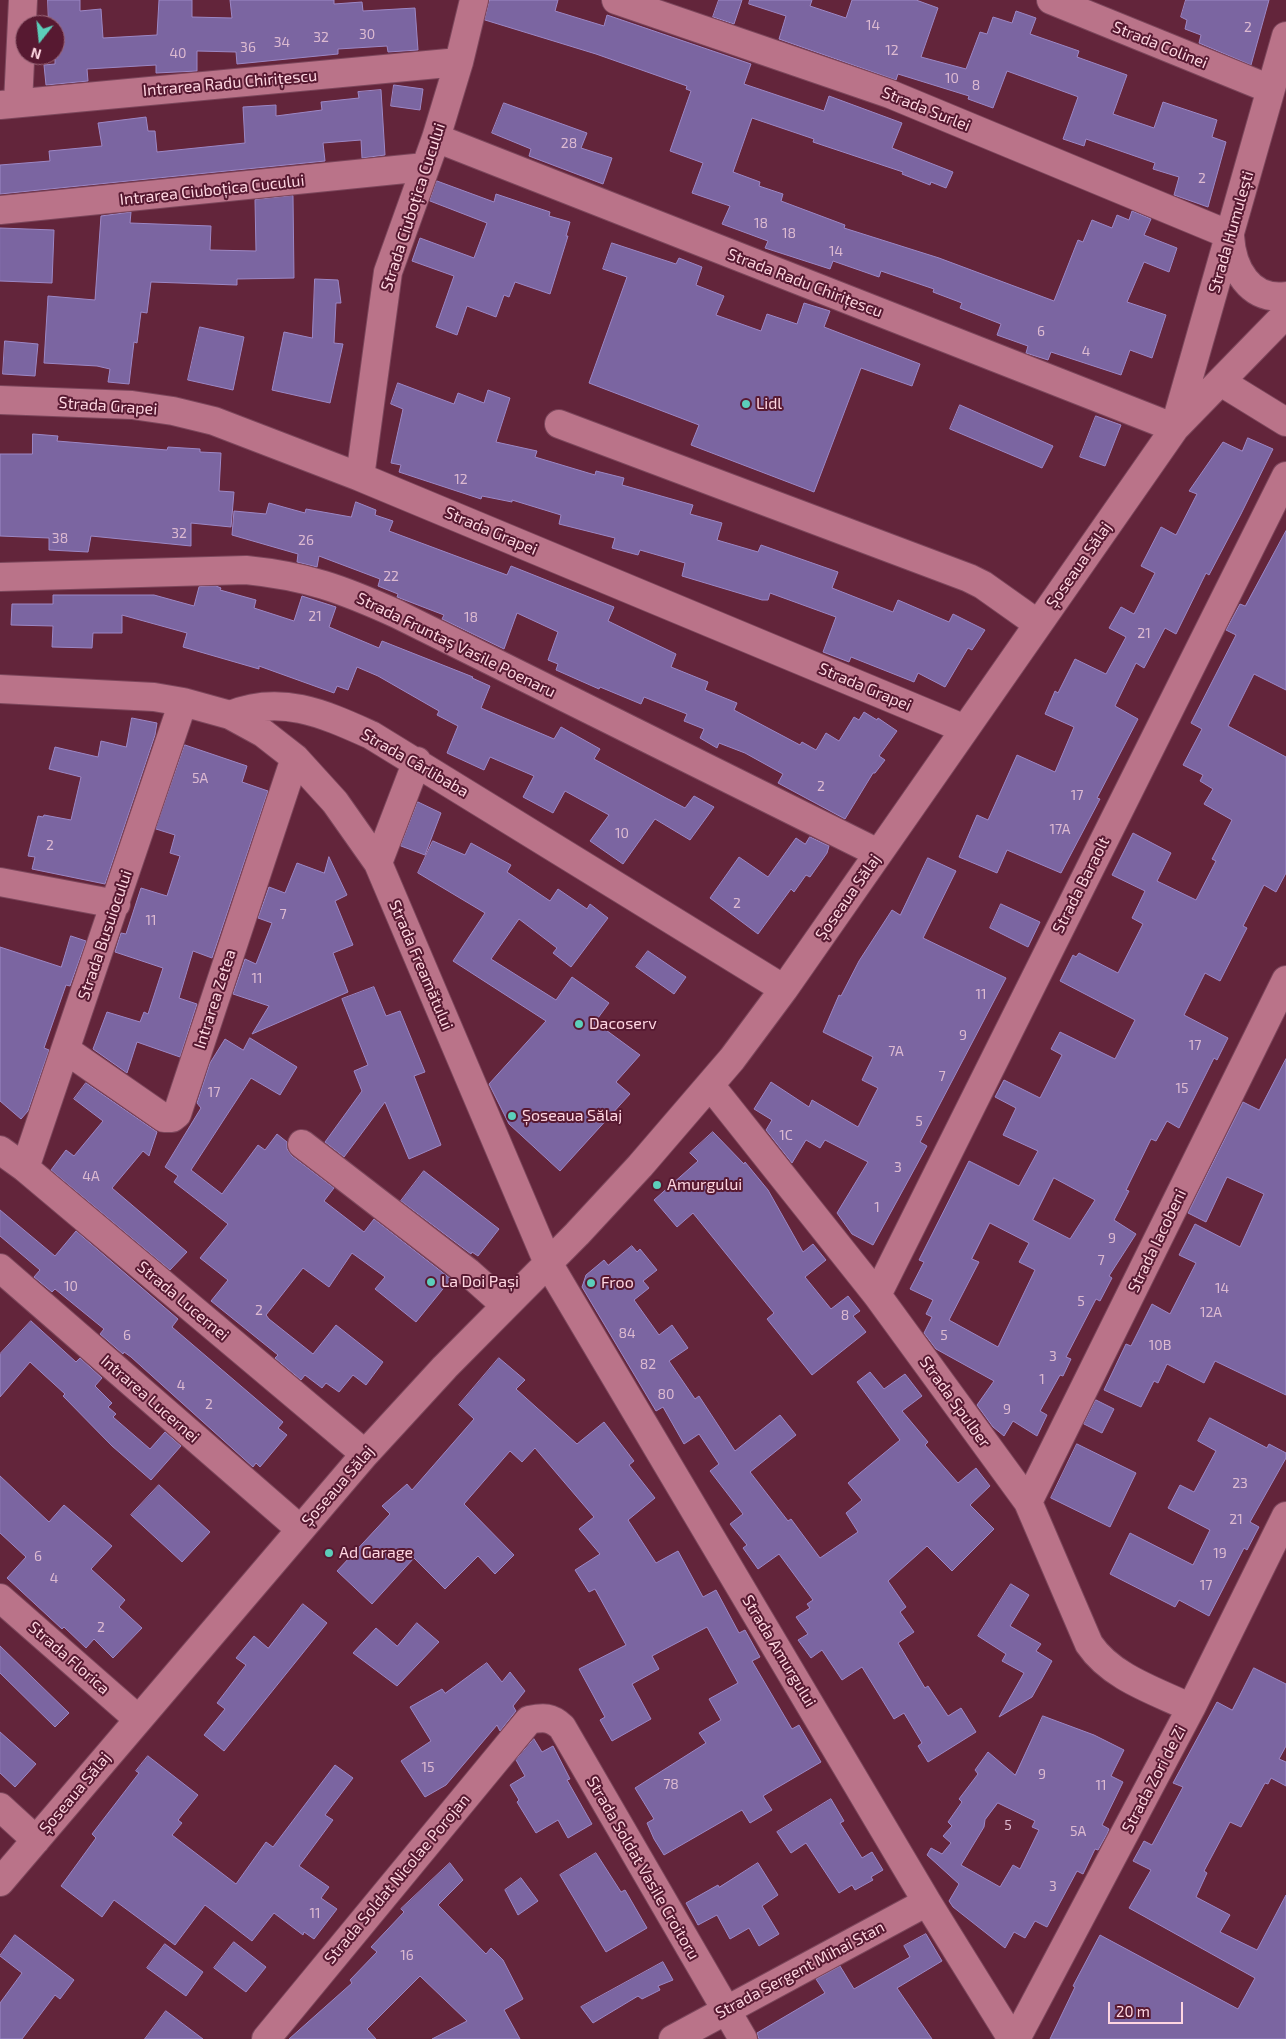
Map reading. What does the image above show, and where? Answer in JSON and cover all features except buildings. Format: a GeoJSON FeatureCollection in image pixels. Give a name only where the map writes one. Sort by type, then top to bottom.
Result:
{"type":"FeatureCollection","features":[{"type":"Feature","properties":{"kind":"street"},"geometry":{"type":"LineString","coordinates":[[9,104],[23,0]]}},
{"type":"Feature","properties":{"kind":"street","name":"Strada Ciuboțica Cucului"},"geometry":{"type":"LineString","coordinates":[[360,477],[388,272],[436,138],[459,62],[474,0]]}},
{"type":"Feature","properties":{"kind":"street","name":"Strada Surlei"},"geometry":{"type":"LineString","coordinates":[[616,0],[890,94],[1230,235]]}},
{"type":"Feature","properties":{"kind":"street","name":"Strada Colinei"},"geometry":{"type":"LineString","coordinates":[[1050,0],[1270,90]]}},
{"type":"Feature","properties":{"kind":"street","name":"Strada Humulești"},"geometry":{"type":"LineString","coordinates":[[1175,428],[1286,36]]}},
{"type":"Feature","properties":{"kind":"street","name":"Intrarea Radu Chirițescu"},"geometry":{"type":"LineString","coordinates":[[9,104],[459,62]]}},
{"type":"Feature","properties":{"kind":"street","name":"Strada Radu Chirițescu"},"geometry":{"type":"LineString","coordinates":[[436,138],[1175,428]]}},
{"type":"Feature","properties":{"kind":"street","name":"Intrarea Ciuboțica Cucului"},"geometry":{"type":"LineString","coordinates":[[0,210],[425,167]]}},
{"type":"Feature","properties":{"kind":"street"},"geometry":{"type":"LineString","coordinates":[[1230,235],[1231,252],[1241,277],[1251,287],[1264,294],[1286,296]]}},
{"type":"Feature","properties":{"kind":"street","name":"Șoseaua Sălaj"},"geometry":{"type":"LineString","coordinates":[[0,1882],[365,1454],[445,1367],[548,1263],[635,1171],[710,1085],[784,989],[1175,428],[1286,314]]}},
{"type":"Feature","properties":{"kind":"street"},"geometry":{"type":"LineString","coordinates":[[1221,382],[1286,422]]}},
{"type":"Feature","properties":{"kind":"street","name":"Strada Grapei"},"geometry":{"type":"LineString","coordinates":[[0,400],[132,405],[173,411],[214,421],[360,477],[965,729]]}},
{"type":"Feature","properties":{"kind":"street"},"geometry":{"type":"LineString","coordinates":[[559,424],[969,578],[983,585],[1038,624]]}},
{"type":"Feature","properties":{"kind":"street","name":"Strada Baraolt"},"geometry":{"type":"LineString","coordinates":[[877,1295],[1286,476]]}},
{"type":"Feature","properties":{"kind":"street","name":"Strada Fruntaș Vasile Poenaru"},"geometry":{"type":"LineString","coordinates":[[0,577],[246,570],[281,574],[321,582],[397,614],[878,853]]}},
{"type":"Feature","properties":{"kind":"street"},"geometry":{"type":"LineString","coordinates":[[0,689],[154,698],[183,702],[230,715]]}},
{"type":"Feature","properties":{"kind":"street","name":"Strada Busuiocului"},"geometry":{"type":"LineString","coordinates":[[25,1168],[183,702]]}},
{"type":"Feature","properties":{"kind":"street","name":"Strada Cârlibaba"},"geometry":{"type":"LineString","coordinates":[[230,715],[247,708],[267,705],[297,708],[327,716],[371,735],[417,761],[784,989]]}},
{"type":"Feature","properties":{"kind":"street","name":"Strada Freamătului"},"geometry":{"type":"LineString","coordinates":[[230,715],[263,733],[295,758],[335,802],[378,863],[548,1263]]}},
{"type":"Feature","properties":{"kind":"street","name":"Intrarea Zetea"},"geometry":{"type":"LineString","coordinates":[[66,1050],[164,1118],[172,1118],[177,1114],[295,758]]}},
{"type":"Feature","properties":{"kind":"street"},"geometry":{"type":"LineString","coordinates":[[378,863],[417,761]]}},
{"type":"Feature","properties":{"kind":"street"},"geometry":{"type":"LineString","coordinates":[[0,882],[116,904]]}},
{"type":"Feature","properties":{"kind":"street","name":"Strada Iacobeni"},"geometry":{"type":"LineString","coordinates":[[1028,1502],[1286,980]]}},
{"type":"Feature","properties":{"kind":"street","name":"Strada Spulber"},"geometry":{"type":"LineString","coordinates":[[710,1085],[877,1295],[1028,1502],[1089,1644],[1098,1657],[1126,1677],[1191,1708]]}},
{"type":"Feature","properties":{"kind":"street"},"geometry":{"type":"LineString","coordinates":[[302,1144],[468,1272],[505,1306]]}},
{"type":"Feature","properties":{"kind":"street","name":"Strada Lucernei"},"geometry":{"type":"LineString","coordinates":[[0,1150],[25,1168],[365,1454]]}},
{"type":"Feature","properties":{"kind":"street","name":"Strada Amurgului"},"geometry":{"type":"LineString","coordinates":[[548,1263],[926,1902],[1012,2039]]}},
{"type":"Feature","properties":{"kind":"street","name":"Intrarea Lucernei"},"geometry":{"type":"LineString","coordinates":[[0,1268],[300,1529]]}},
{"type":"Feature","properties":{"kind":"street","name":"Strada Zori de Zi"},"geometry":{"type":"LineString","coordinates":[[1016,2039],[1191,1708],[1286,1516]]}},
{"type":"Feature","properties":{"kind":"street","name":"Strada Florica"},"geometry":{"type":"LineString","coordinates":[[0,1598],[138,1719]]}},
{"type":"Feature","properties":{"kind":"street","name":"Strada Soldat Vasile Croitoru"},"geometry":{"type":"LineString","coordinates":[[529,1720],[543,1717],[554,1720],[562,1727],[743,2039]]}},
{"type":"Feature","properties":{"kind":"street","name":"Strada Soldat Nicolae Porojan"},"geometry":{"type":"LineString","coordinates":[[266,2039],[529,1720]]}},
{"type":"Feature","properties":{"kind":"street"},"geometry":{"type":"LineString","coordinates":[[0,1807],[36,1840]]}},
{"type":"Feature","properties":{"kind":"street","name":"Strada Sergent Mihai Stan"},"geometry":{"type":"LineString","coordinates":[[673,2039],[926,1902]]}},
{"type":"Feature","properties":{"kind":"place","name":"Lidl"},"geometry":{"type":"Point","coordinates":[746,404]}},
{"type":"Feature","properties":{"kind":"place","name":"Dacoserv"},"geometry":{"type":"Point","coordinates":[579,1024]}},
{"type":"Feature","properties":{"kind":"place","name":"Șoseaua Sălaj"},"geometry":{"type":"Point","coordinates":[512,1116]}},
{"type":"Feature","properties":{"kind":"place","name":"Amurgului"},"geometry":{"type":"Point","coordinates":[657,1185]}},
{"type":"Feature","properties":{"kind":"place","name":"La Doi Pași"},"geometry":{"type":"Point","coordinates":[431,1282]}},
{"type":"Feature","properties":{"kind":"place","name":"Froo"},"geometry":{"type":"Point","coordinates":[591,1283]}},
{"type":"Feature","properties":{"kind":"place","name":"Ad Garage"},"geometry":{"type":"Point","coordinates":[329,1553]}}]}
